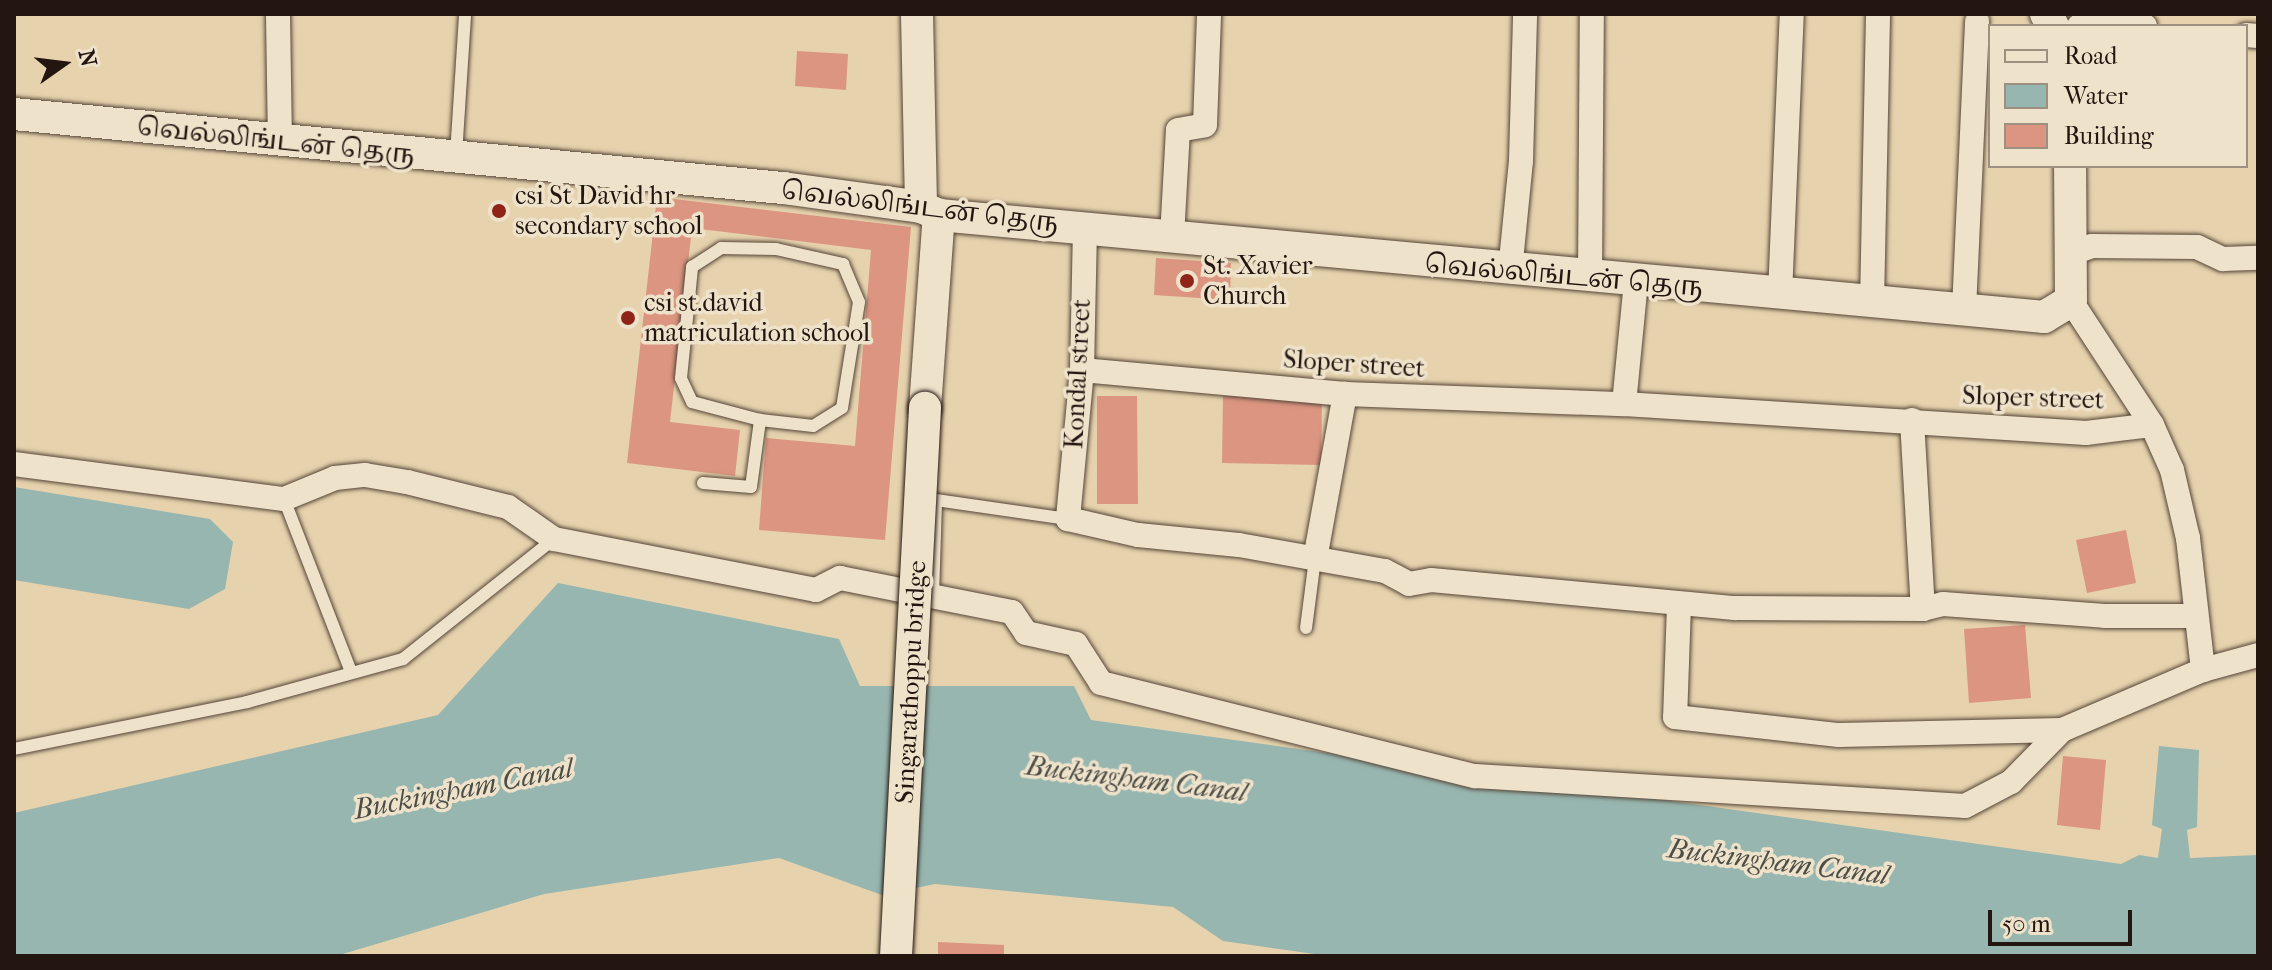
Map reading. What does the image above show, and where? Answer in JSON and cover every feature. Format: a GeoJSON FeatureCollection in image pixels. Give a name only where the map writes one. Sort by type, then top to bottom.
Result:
{"type":"FeatureCollection","features":[{"type":"Feature","properties":{"kind":"main road"},"geometry":{"type":"LineString","coordinates":[[917,14],[930,211]]}},
{"type":"Feature","properties":{"kind":"main road","name":"வெல்லிங்டன் தெரு"},"geometry":{"type":"LineString","coordinates":[[14,114],[233,138],[783,188],[930,211],[1510,271],[2044,317],[2071,301]]}},
{"type":"Feature","properties":{"kind":"main road"},"geometry":{"type":"LineString","coordinates":[[2070,168],[2071,301]]}},
{"type":"Feature","properties":{"kind":"main road","name":"Singarathoppu bridge"},"geometry":{"type":"LineString","coordinates":[[896,956],[925,408],[930,211]]}},
{"type":"Feature","properties":{"kind":"street"},"geometry":{"type":"LineString","coordinates":[[233,138],[278,14]]}},
{"type":"Feature","properties":{"kind":"street"},"geometry":{"type":"LineString","coordinates":[[1172,237],[1178,130],[1205,125],[1209,14]]}},
{"type":"Feature","properties":{"kind":"street"},"geometry":{"type":"LineString","coordinates":[[1510,271],[1521,161],[1525,14]]}},
{"type":"Feature","properties":{"kind":"street"},"geometry":{"type":"LineString","coordinates":[[1590,277],[1592,14]]}},
{"type":"Feature","properties":{"kind":"street"},"geometry":{"type":"LineString","coordinates":[[1780,295],[1792,14]]}},
{"type":"Feature","properties":{"kind":"street"},"geometry":{"type":"LineString","coordinates":[[1872,303],[1878,14]]}},
{"type":"Feature","properties":{"kind":"street"},"geometry":{"type":"LineString","coordinates":[[1964,310],[1977,21]]}},
{"type":"Feature","properties":{"kind":"street","name":"Kondal street"},"geometry":{"type":"LineString","coordinates":[[1068,519],[1082,370],[1085,228]]}},
{"type":"Feature","properties":{"kind":"street"},"geometry":{"type":"LineString","coordinates":[[2070,254],[2092,246],[2197,247],[2223,259],[2258,258]]}},
{"type":"Feature","properties":{"kind":"street"},"geometry":{"type":"LineString","coordinates":[[1624,404],[1636,282]]}},
{"type":"Feature","properties":{"kind":"street"},"geometry":{"type":"LineString","coordinates":[[2071,301],[2152,425],[2172,470],[2188,538],[2203,670]]}},
{"type":"Feature","properties":{"kind":"street","name":"Sloper street"},"geometry":{"type":"LineString","coordinates":[[1082,370],[1345,394],[1624,404],[2086,433],[2152,425]]}},
{"type":"Feature","properties":{"kind":"street"},"geometry":{"type":"LineString","coordinates":[[1315,559],[1345,394]]}},
{"type":"Feature","properties":{"kind":"street"},"geometry":{"type":"LineString","coordinates":[[1912,420],[1923,609]]}},
{"type":"Feature","properties":{"kind":"street"},"geometry":{"type":"LineString","coordinates":[[14,464],[284,499],[335,478],[365,475],[508,507],[554,539],[816,590],[840,578],[1012,612],[1026,633],[1076,644],[1101,683],[1475,776],[1965,806],[2011,782],[2062,730]]}},
{"type":"Feature","properties":{"kind":"street"},"geometry":{"type":"LineString","coordinates":[[1068,519],[1138,535],[1239,545],[1385,571],[1409,584],[1431,580],[1679,605],[1923,609],[1943,604],[2105,616],[2195,616]]}},
{"type":"Feature","properties":{"kind":"street"},"geometry":{"type":"LineString","coordinates":[[1679,605],[1675,717],[1839,735],[2062,730],[2203,670],[2258,655]]}},
{"type":"Feature","properties":{"kind":"lane"},"geometry":{"type":"LineString","coordinates":[[456,159],[465,14]]}},
{"type":"Feature","properties":{"kind":"lane"},"geometry":{"type":"LineString","coordinates":[[721,248],[776,249],[843,264],[859,302],[842,408],[813,426],[760,420],[692,402],[681,378],[692,267],[721,248]]}},
{"type":"Feature","properties":{"kind":"lane"},"geometry":{"type":"LineString","coordinates":[[703,483],[751,487],[760,420]]}},
{"type":"Feature","properties":{"kind":"lane"},"geometry":{"type":"LineString","coordinates":[[284,499],[351,672]]}},
{"type":"Feature","properties":{"kind":"lane"},"geometry":{"type":"LineString","coordinates":[[933,596],[936,500],[1068,519]]}},
{"type":"Feature","properties":{"kind":"lane"},"geometry":{"type":"LineString","coordinates":[[14,749],[247,702],[403,659],[554,539]]}},
{"type":"Feature","properties":{"kind":"lane"},"geometry":{"type":"LineString","coordinates":[[1306,628],[1315,559]]}},
{"type":"Feature","properties":{"kind":"water"},"geometry":{"type":"Polygon","coordinates":[[[14,487],[210,519],[233,542],[225,589],[189,609],[14,580],[14,487]]]}},
{"type":"Feature","properties":{"kind":"water","name":"Buckingham Canal"},"geometry":{"type":"Polygon","coordinates":[[[558,583],[839,639],[860,686],[1074,686],[1091,720],[2121,864],[2139,855],[2158,858],[2162,829],[2152,825],[2159,746],[2199,750],[2197,827],[2187,830],[2190,858],[2258,855],[2258,956],[1329,956],[1223,941],[1173,907],[935,884],[882,895],[779,858],[544,894],[336,956],[14,956],[14,813],[438,715],[558,583]]]}},
{"type":"Feature","properties":{"kind":"building"},"geometry":{"type":"Polygon","coordinates":[[[797,51],[848,54],[846,90],[795,86],[797,51]]]}},
{"type":"Feature","properties":{"kind":"building"},"geometry":{"type":"Polygon","coordinates":[[[657,197],[911,227],[885,540],[759,530],[766,438],[855,446],[871,250],[692,228],[670,422],[740,430],[735,476],[627,463],[657,197]]]}},
{"type":"Feature","properties":{"kind":"building"},"geometry":{"type":"Polygon","coordinates":[[[1156,258],[1231,263],[1230,300],[1154,295],[1156,258]]]}},
{"type":"Feature","properties":{"kind":"building"},"geometry":{"type":"Polygon","coordinates":[[[1097,396],[1137,396],[1138,504],[1097,504],[1097,396]]]}},
{"type":"Feature","properties":{"kind":"building"},"geometry":{"type":"Polygon","coordinates":[[[1223,396],[1322,398],[1321,465],[1222,463],[1223,396]]]}},
{"type":"Feature","properties":{"kind":"building"},"geometry":{"type":"Polygon","coordinates":[[[2126,530],[2136,583],[2087,593],[2076,540],[2126,530]]]}},
{"type":"Feature","properties":{"kind":"building"},"geometry":{"type":"Polygon","coordinates":[[[2025,625],[2031,698],[1969,703],[1964,629],[2025,625]]]}},
{"type":"Feature","properties":{"kind":"building"},"geometry":{"type":"Polygon","coordinates":[[[2063,756],[2106,760],[2100,830],[2057,825],[2063,756]]]}},
{"type":"Feature","properties":{"kind":"building"},"geometry":{"type":"Polygon","coordinates":[[[938,942],[1004,945],[1004,956],[938,956],[938,942]]]}},
{"type":"Feature","properties":{"kind":"place","name":"csi St David hr secondary school"},"geometry":{"type":"Point","coordinates":[499,211]}},
{"type":"Feature","properties":{"kind":"place","name":"St. Xavier Church"},"geometry":{"type":"Point","coordinates":[1187,281]}},
{"type":"Feature","properties":{"kind":"place","name":"csi st.david matriculation school"},"geometry":{"type":"Point","coordinates":[628,318]}}]}
